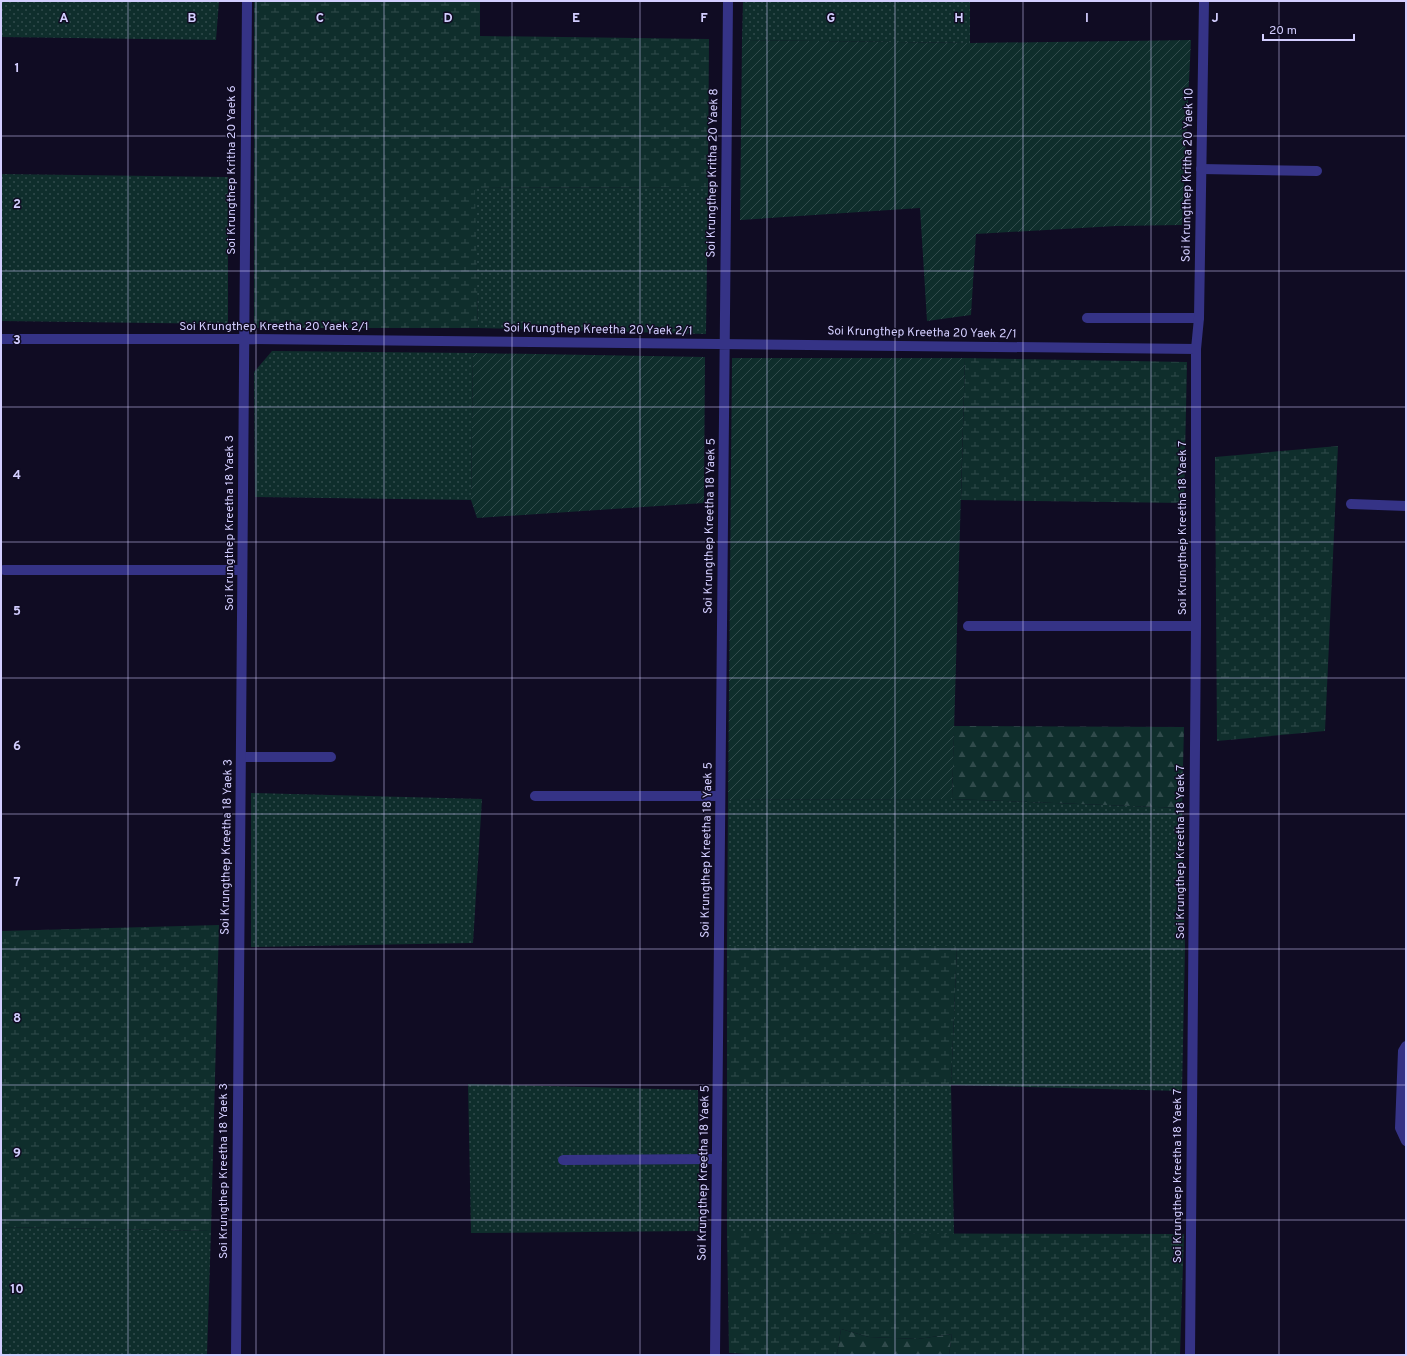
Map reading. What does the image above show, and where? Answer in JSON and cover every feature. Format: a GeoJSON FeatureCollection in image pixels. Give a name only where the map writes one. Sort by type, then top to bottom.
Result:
{"type":"FeatureCollection","features":[{"type":"Feature","properties":{"kind":"street","name":"Soi Krungthep Kritha 20 Yaek 6"},"geometry":{"type":"LineString","coordinates":[[244,339],[246,1]]}},
{"type":"Feature","properties":{"kind":"street","name":"Soi Krungthep Kritha 20 Yaek 8"},"geometry":{"type":"LineString","coordinates":[[724,344],[728,1]]}},
{"type":"Feature","properties":{"kind":"street","name":"Soi Krungthep Kritha 20 Yaek 10"},"geometry":{"type":"LineString","coordinates":[[1196,350],[1199,318],[1204,1]]}},
{"type":"Feature","properties":{"kind":"street"},"geometry":{"type":"LineString","coordinates":[[1201,170],[1317,171]]}},
{"type":"Feature","properties":{"kind":"street"},"geometry":{"type":"LineString","coordinates":[[1087,318],[1199,318]]}},
{"type":"Feature","properties":{"kind":"street","name":"Soi Krungthep Kreetha 20 Yaek 2/1"},"geometry":{"type":"LineString","coordinates":[[1,339],[244,339],[1196,350]]}},
{"type":"Feature","properties":{"kind":"street","name":"Soi Krungthep Kreetha 18 Yaek 3"},"geometry":{"type":"LineString","coordinates":[[236,1355],[244,339]]}},
{"type":"Feature","properties":{"kind":"street","name":"Soi Krungthep Kreetha 18 Yaek 5"},"geometry":{"type":"LineString","coordinates":[[715,1355],[724,344]]}},
{"type":"Feature","properties":{"kind":"street","name":"Soi Krungthep Kreetha 18 Yaek 7"},"geometry":{"type":"LineString","coordinates":[[1190,1355],[1196,626],[1196,350]]}},
{"type":"Feature","properties":{"kind":"street"},"geometry":{"type":"LineString","coordinates":[[1351,504],[1406,506]]}},
{"type":"Feature","properties":{"kind":"street"},"geometry":{"type":"LineString","coordinates":[[4,570],[242,570]]}},
{"type":"Feature","properties":{"kind":"street"},"geometry":{"type":"LineString","coordinates":[[968,626],[1196,626]]}},
{"type":"Feature","properties":{"kind":"street"},"geometry":{"type":"LineString","coordinates":[[241,757],[331,757]]}},
{"type":"Feature","properties":{"kind":"street"},"geometry":{"type":"LineString","coordinates":[[535,796],[720,796]]}},
{"type":"Feature","properties":{"kind":"street"},"geometry":{"type":"LineString","coordinates":[[1406,1046],[1403,1050],[1400,1128],[1406,1141]]}},
{"type":"Feature","properties":{"kind":"street"},"geometry":{"type":"LineString","coordinates":[[563,1160],[717,1159]]}},
{"type":"Feature","properties":{"kind":"green space"},"geometry":{"type":"Polygon","coordinates":[[[1,1],[219,1],[216,40],[1,37],[1,1]]]}},
{"type":"Feature","properties":{"kind":"green space"},"geometry":{"type":"Polygon","coordinates":[[[254,1],[480,1],[480,36],[709,39],[708,187],[475,188],[478,328],[254,328],[254,1]]]}},
{"type":"Feature","properties":{"kind":"green space"},"geometry":{"type":"Polygon","coordinates":[[[743,1],[970,1],[970,43],[742,40],[743,1]]]}},
{"type":"Feature","properties":{"kind":"green space"},"geometry":{"type":"Polygon","coordinates":[[[742,40],[970,43],[1191,40],[1182,225],[1116,226],[976,234],[971,315],[927,321],[920,208],[740,220],[742,40]]]}},
{"type":"Feature","properties":{"kind":"green space"},"geometry":{"type":"Polygon","coordinates":[[[1,174],[228,177],[228,324],[1,321],[1,174]]]}},
{"type":"Feature","properties":{"kind":"green space"},"geometry":{"type":"Polygon","coordinates":[[[708,187],[706,334],[478,328],[474,188],[708,187]]]}},
{"type":"Feature","properties":{"kind":"green space"},"geometry":{"type":"Polygon","coordinates":[[[272,351],[473,353],[471,500],[255,497],[254,372],[272,351]]]}},
{"type":"Feature","properties":{"kind":"green space"},"geometry":{"type":"Polygon","coordinates":[[[473,353],[705,357],[704,503],[477,518],[471,500],[473,353]]]}},
{"type":"Feature","properties":{"kind":"green space"},"geometry":{"type":"Polygon","coordinates":[[[732,358],[965,358],[952,799],[728,800],[732,358]]]}},
{"type":"Feature","properties":{"kind":"green space"},"geometry":{"type":"Polygon","coordinates":[[[965,358],[1187,362],[1184,503],[961,500],[965,358]]]}},
{"type":"Feature","properties":{"kind":"green space"},"geometry":{"type":"Polygon","coordinates":[[[1338,446],[1325,731],[1217,741],[1215,457],[1338,446]]]}},
{"type":"Feature","properties":{"kind":"green space"},"geometry":{"type":"Polygon","coordinates":[[[954,726],[1184,727],[1182,808],[952,799],[954,726]]]}},
{"type":"Feature","properties":{"kind":"green space"},"geometry":{"type":"Polygon","coordinates":[[[251,793],[482,799],[473,943],[251,947],[251,793]]]}},
{"type":"Feature","properties":{"kind":"green space"},"geometry":{"type":"Polygon","coordinates":[[[952,799],[1182,808],[1185,947],[1182,1091],[951,1085],[957,946],[727,946],[728,800],[952,799]]]}},
{"type":"Feature","properties":{"kind":"green space"},"geometry":{"type":"Polygon","coordinates":[[[219,925],[211,1231],[1,1227],[1,931],[219,925]]]}},
{"type":"Feature","properties":{"kind":"green space"},"geometry":{"type":"Polygon","coordinates":[[[727,946],[957,946],[951,1085],[727,1087],[727,946]]]}},
{"type":"Feature","properties":{"kind":"green space"},"geometry":{"type":"Polygon","coordinates":[[[468,1084],[698,1090],[700,1231],[471,1233],[468,1084]]]}},
{"type":"Feature","properties":{"kind":"green space"},"geometry":{"type":"Polygon","coordinates":[[[951,1085],[954,1234],[727,1233],[727,1087],[951,1085]]]}},
{"type":"Feature","properties":{"kind":"green space"},"geometry":{"type":"Polygon","coordinates":[[[1,1227],[211,1231],[207,1355],[1,1355],[1,1227]]]}},
{"type":"Feature","properties":{"kind":"green space"},"geometry":{"type":"Polygon","coordinates":[[[727,1233],[1184,1234],[1180,1355],[949,1355],[952,1334],[918,1339],[869,1337],[841,1329],[837,1355],[765,1355],[729,1353],[727,1233]]]}},
{"type":"Feature","properties":{"kind":"green space"},"geometry":{"type":"Polygon","coordinates":[[[841,1329],[869,1337],[918,1339],[952,1334],[949,1355],[837,1355],[841,1329]]]}}]}
